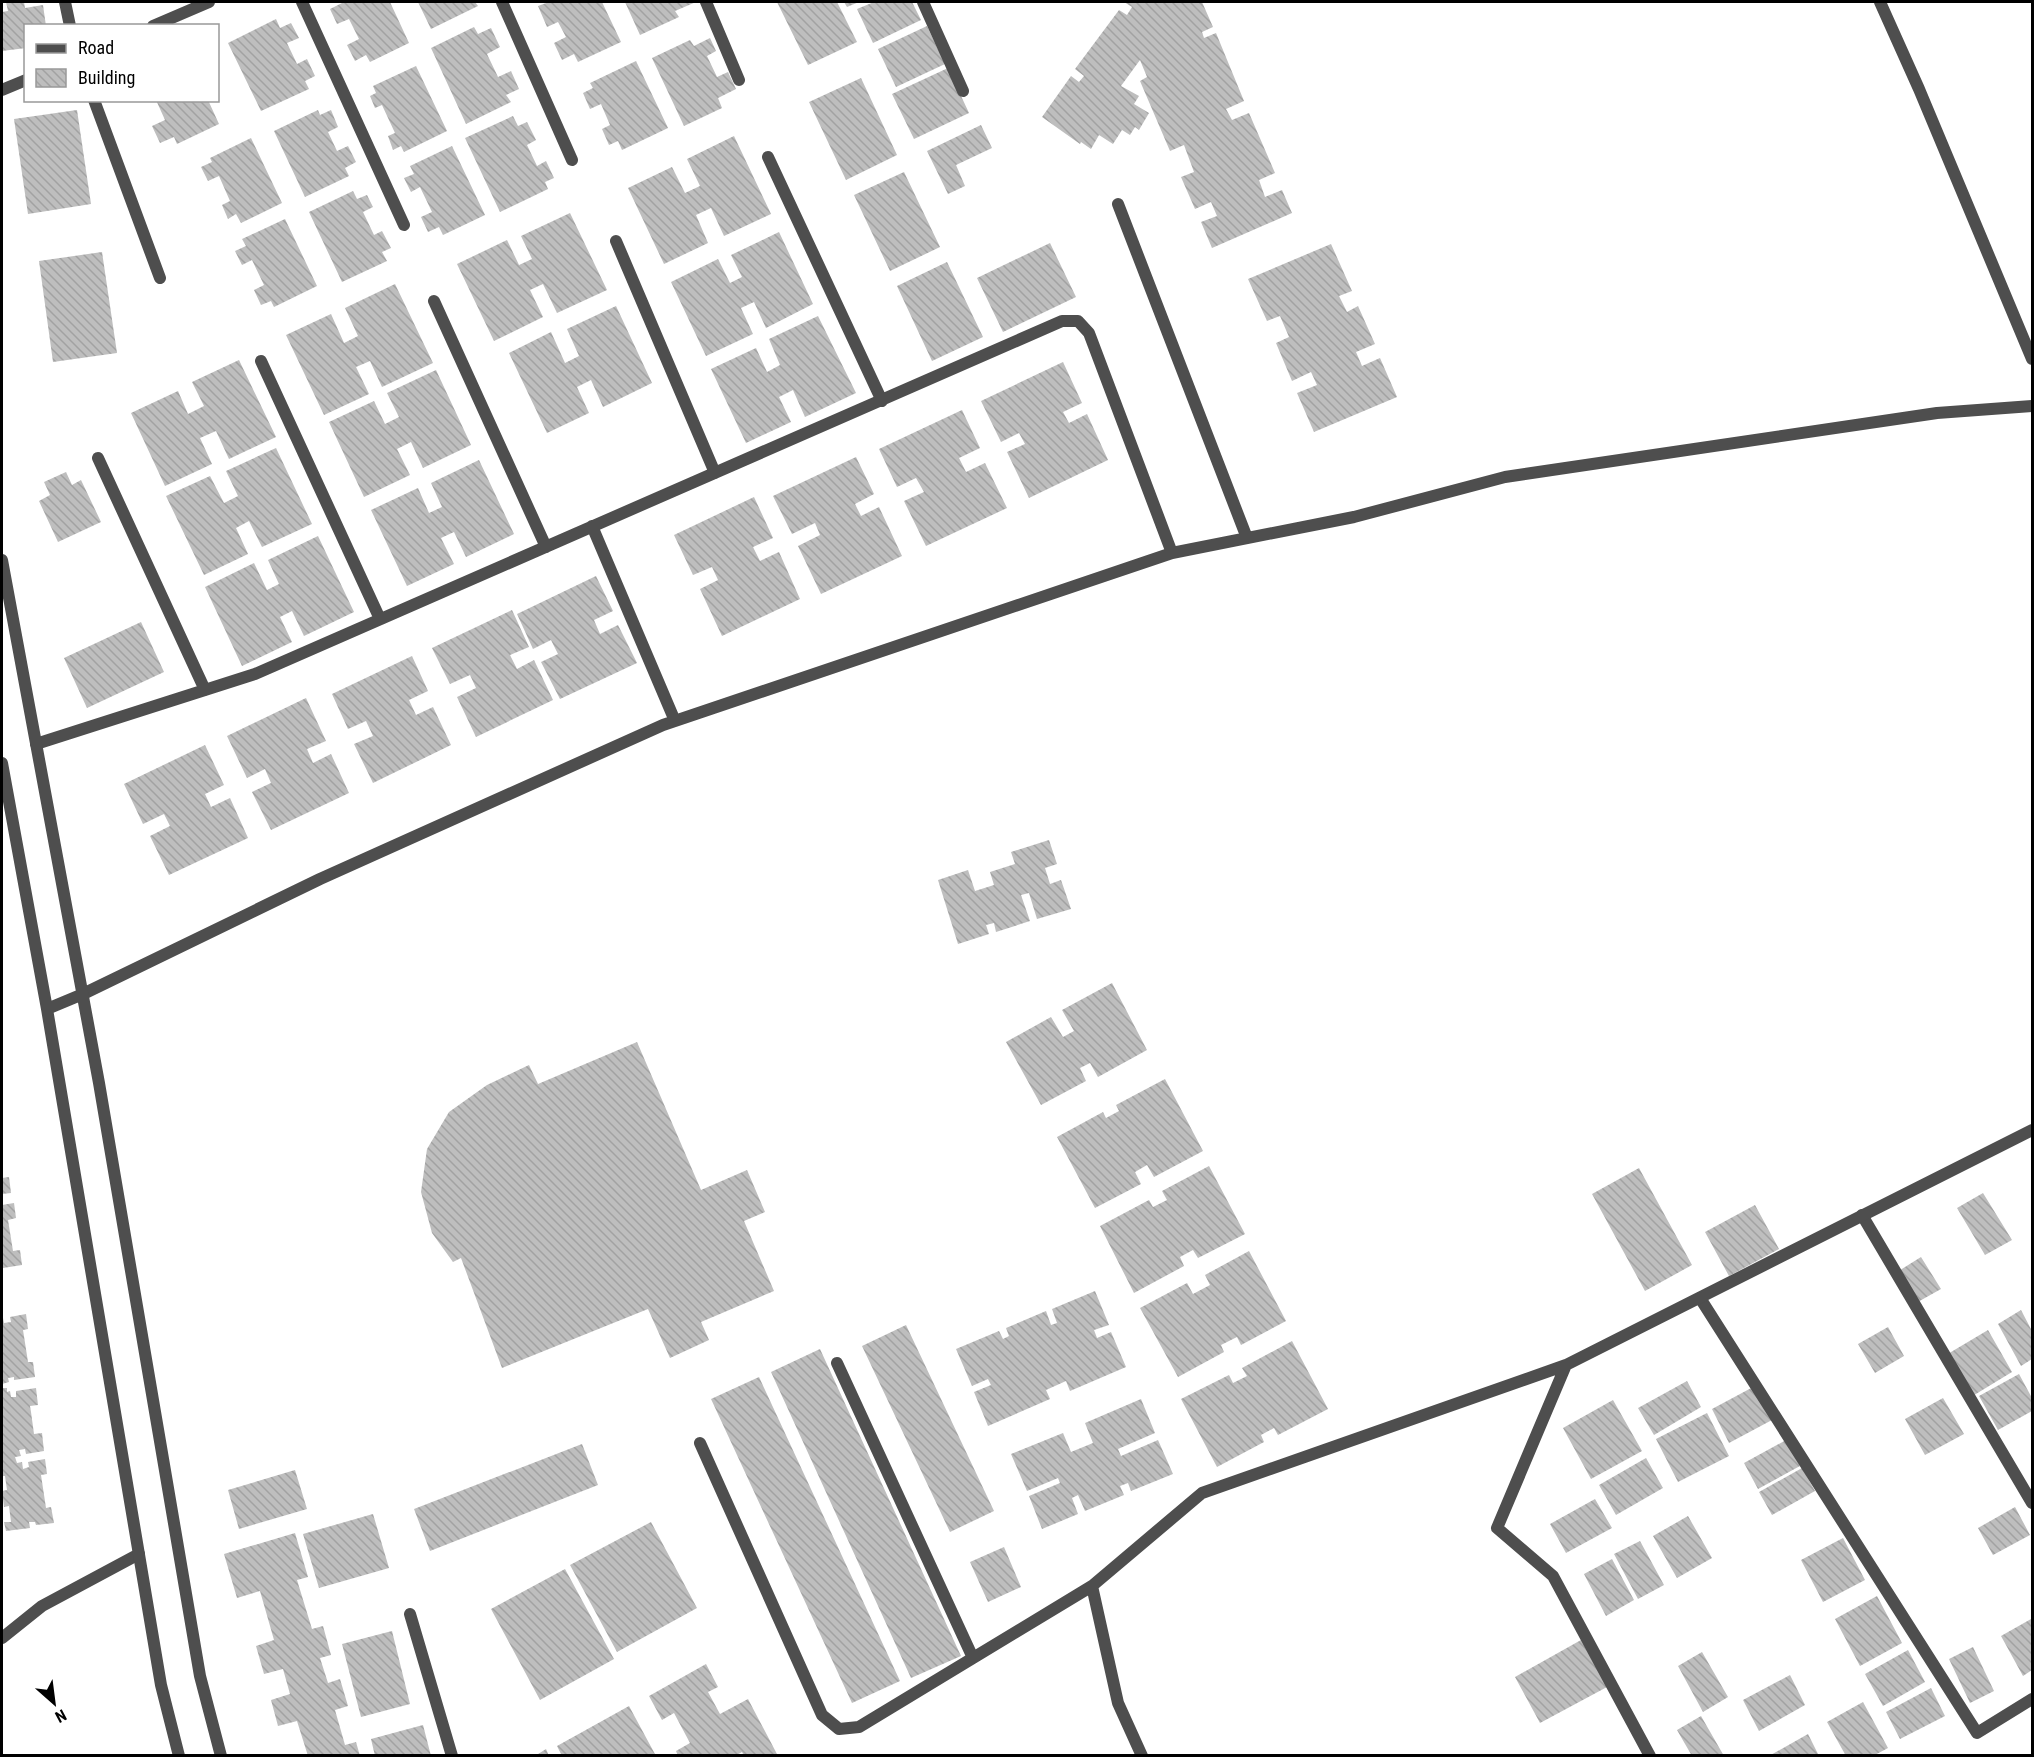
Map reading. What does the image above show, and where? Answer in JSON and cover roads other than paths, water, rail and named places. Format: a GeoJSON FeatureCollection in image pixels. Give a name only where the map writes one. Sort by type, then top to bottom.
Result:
{"type":"FeatureCollection","features":[{"type":"Feature","properties":{"kind":"street"},"geometry":{"type":"LineString","coordinates":[[65,2],[70,24]]}},
{"type":"Feature","properties":{"kind":"street"},"geometry":{"type":"LineString","coordinates":[[158,24],[209,2]]}},
{"type":"Feature","properties":{"kind":"street"},"geometry":{"type":"LineString","coordinates":[[302,2],[404,225]]}},
{"type":"Feature","properties":{"kind":"street"},"geometry":{"type":"LineString","coordinates":[[502,2],[572,160]]}},
{"type":"Feature","properties":{"kind":"street"},"geometry":{"type":"LineString","coordinates":[[706,2],[739,80]]}},
{"type":"Feature","properties":{"kind":"street"},"geometry":{"type":"LineString","coordinates":[[922,2],[963,91]]}},
{"type":"Feature","properties":{"kind":"street"},"geometry":{"type":"LineString","coordinates":[[1880,2],[1919,89],[2032,359]]}},
{"type":"Feature","properties":{"kind":"street"},"geometry":{"type":"LineString","coordinates":[[2,90],[24,81]]}},
{"type":"Feature","properties":{"kind":"street"},"geometry":{"type":"LineString","coordinates":[[95,102],[160,278]]}},
{"type":"Feature","properties":{"kind":"street"},"geometry":{"type":"LineString","coordinates":[[768,156],[882,401]]}},
{"type":"Feature","properties":{"kind":"street"},"geometry":{"type":"LineString","coordinates":[[1118,204],[1247,538]]}},
{"type":"Feature","properties":{"kind":"street"},"geometry":{"type":"LineString","coordinates":[[616,241],[715,473]]}},
{"type":"Feature","properties":{"kind":"street"},"geometry":{"type":"LineString","coordinates":[[434,302],[546,547]]}},
{"type":"Feature","properties":{"kind":"street"},"geometry":{"type":"LineString","coordinates":[[36,744],[255,674],[1062,321],[1078,321],[1089,333],[1172,553]]}},
{"type":"Feature","properties":{"kind":"street"},"geometry":{"type":"LineString","coordinates":[[261,361],[380,619]]}},
{"type":"Feature","properties":{"kind":"street"},"geometry":{"type":"LineString","coordinates":[[47,1009],[83,994],[320,879],[675,721],[1172,553],[1354,517],[1505,477],[1937,413],[2032,406]]}},
{"type":"Feature","properties":{"kind":"street"},"geometry":{"type":"LineString","coordinates":[[98,458],[205,690]]}},
{"type":"Feature","properties":{"kind":"street"},"geometry":{"type":"LineString","coordinates":[[592,526],[675,721]]}},
{"type":"Feature","properties":{"kind":"street"},"geometry":{"type":"LineString","coordinates":[[2,560],[83,994],[200,1676],[221,1755]]}},
{"type":"Feature","properties":{"kind":"street"},"geometry":{"type":"LineString","coordinates":[[2,763],[47,1009],[161,1685],[179,1755]]}},
{"type":"Feature","properties":{"kind":"street"},"geometry":{"type":"LineString","coordinates":[[700,1443],[822,1716],[839,1730],[860,1727],[1092,1586],[1202,1494],[1566,1365],[2032,1130]]}},
{"type":"Feature","properties":{"kind":"street"},"geometry":{"type":"LineString","coordinates":[[1862,1215],[2032,1503]]}},
{"type":"Feature","properties":{"kind":"street"},"geometry":{"type":"LineString","coordinates":[[1700,1298],[1977,1733],[2032,1699]]}},
{"type":"Feature","properties":{"kind":"street"},"geometry":{"type":"LineString","coordinates":[[837,1363],[974,1658]]}},
{"type":"Feature","properties":{"kind":"street"},"geometry":{"type":"LineString","coordinates":[[1566,1365],[1497,1528],[1553,1576],[1650,1755]]}},
{"type":"Feature","properties":{"kind":"street"},"geometry":{"type":"LineString","coordinates":[[2,1638],[42,1606],[139,1554]]}},
{"type":"Feature","properties":{"kind":"street"},"geometry":{"type":"LineString","coordinates":[[1092,1586],[1118,1703],[1142,1755]]}},
{"type":"Feature","properties":{"kind":"street"},"geometry":{"type":"LineString","coordinates":[[410,1614],[452,1755]]}}]}
